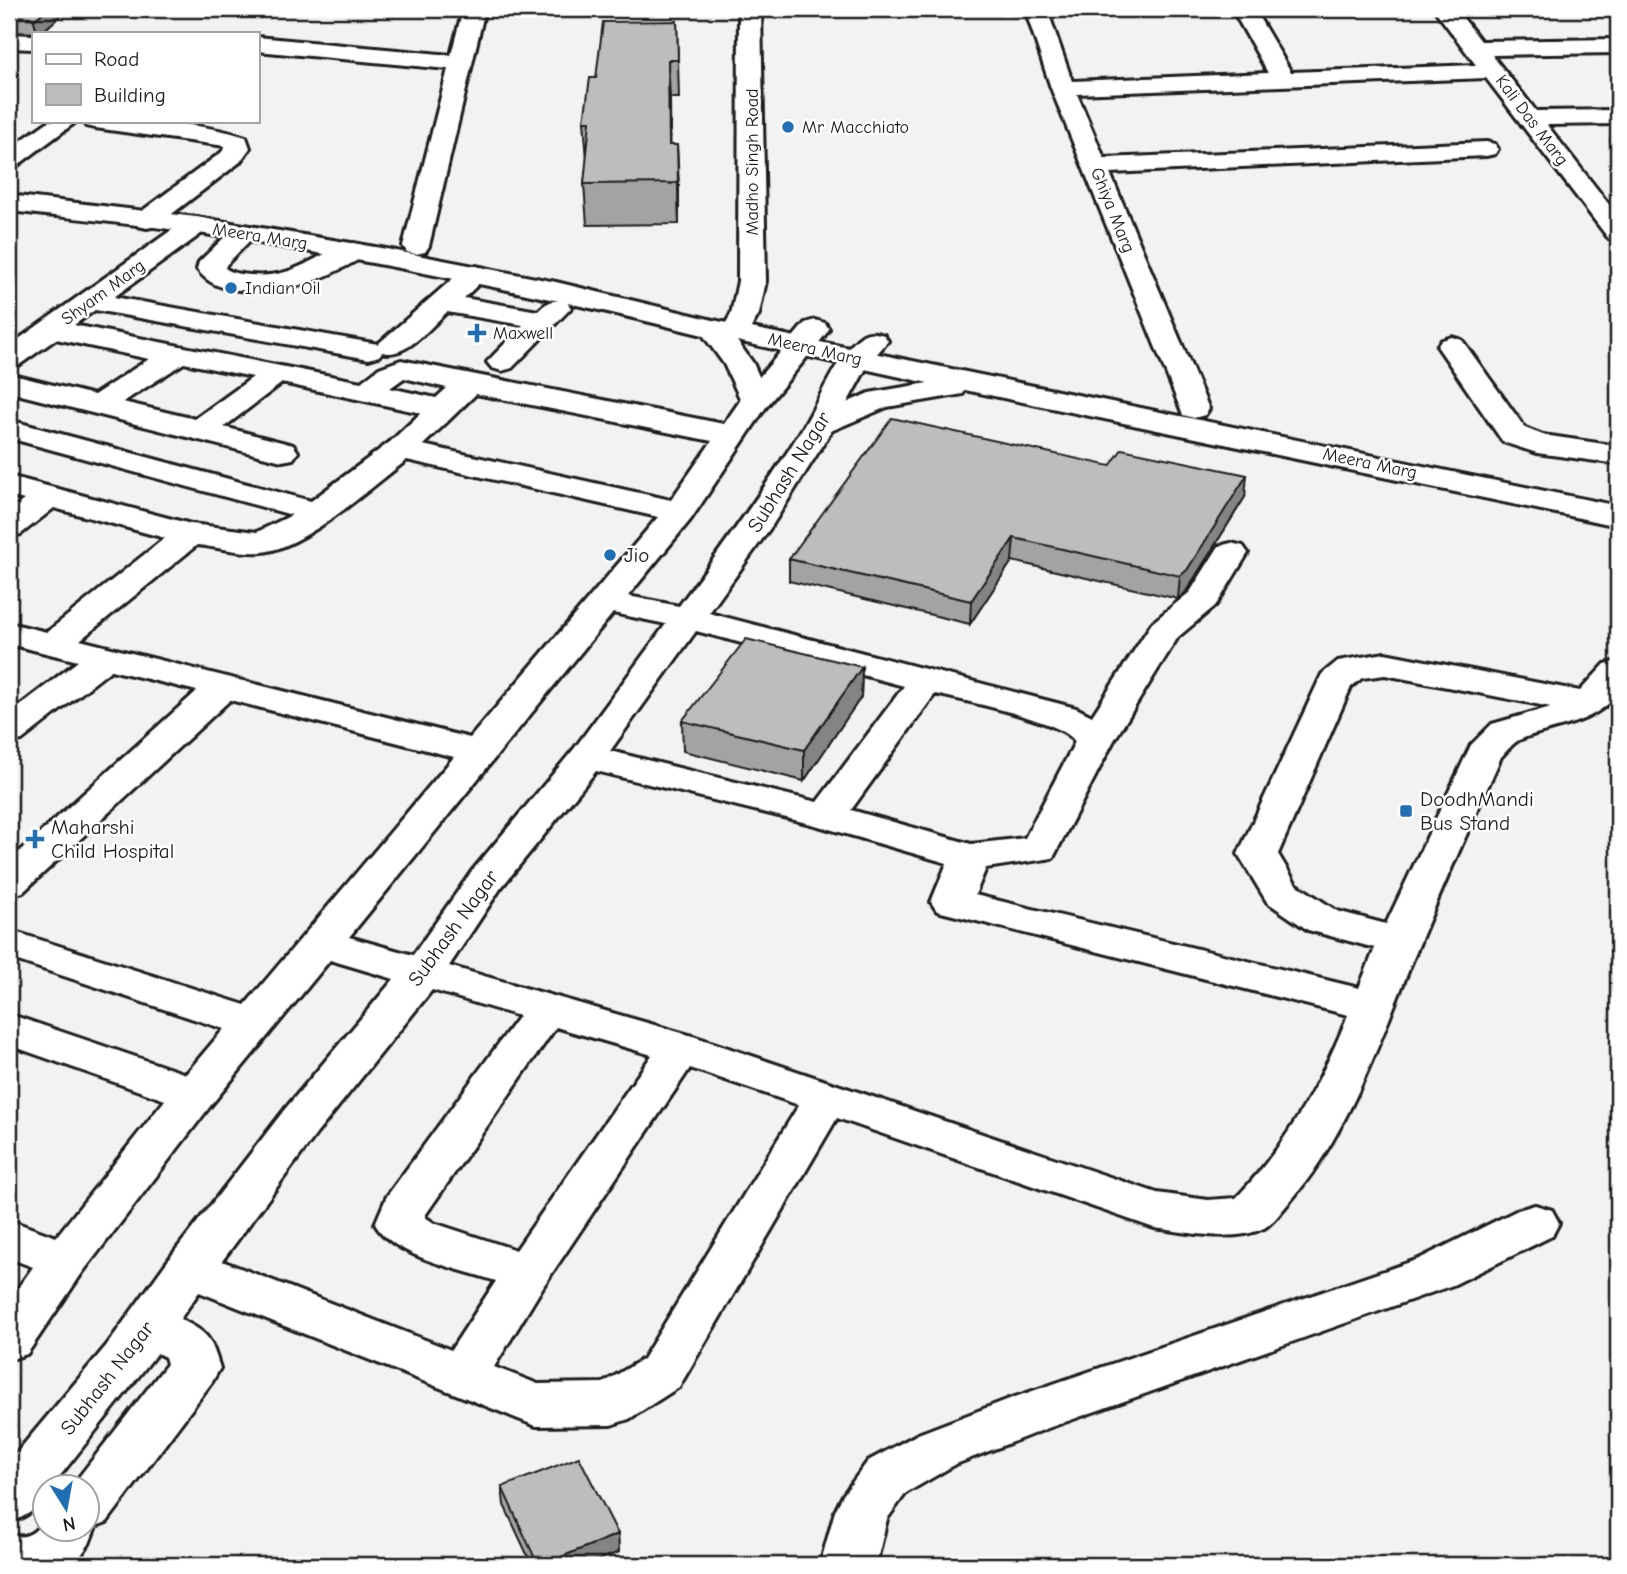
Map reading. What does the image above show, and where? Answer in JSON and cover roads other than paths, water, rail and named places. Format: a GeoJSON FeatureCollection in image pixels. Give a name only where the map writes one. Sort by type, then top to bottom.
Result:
{"type":"FeatureCollection","features":[{"type":"Feature","properties":{"kind":"street"},"geometry":{"type":"LineString","coordinates":[[416,246],[474,9]]}},
{"type":"Feature","properties":{"kind":"street","name":"Madho Singh Road"},"geometry":{"type":"LineString","coordinates":[[731,325],[752,281],[750,9]]}},
{"type":"Feature","properties":{"kind":"street","name":"Ghiya Marg"},"geometry":{"type":"LineString","coordinates":[[1036,9],[1063,88],[1194,409]]}},
{"type":"Feature","properties":{"kind":"street"},"geometry":{"type":"LineString","coordinates":[[1243,9],[1283,78]]}},
{"type":"Feature","properties":{"kind":"street","name":"Kali Das Marg"},"geometry":{"type":"LineString","coordinates":[[1445,9],[1615,223]]}},
{"type":"Feature","properties":{"kind":"street"},"geometry":{"type":"LineString","coordinates":[[9,41],[32,42]]}},
{"type":"Feature","properties":{"kind":"street"},"geometry":{"type":"LineString","coordinates":[[259,44],[461,63]]}},
{"type":"Feature","properties":{"kind":"street"},"geometry":{"type":"LineString","coordinates":[[1476,48],[1618,46]]}},
{"type":"Feature","properties":{"kind":"street"},"geometry":{"type":"LineString","coordinates":[[1063,88],[1494,71]]}},
{"type":"Feature","properties":{"kind":"street"},"geometry":{"type":"LineString","coordinates":[[1531,118],[1618,117]]}},
{"type":"Feature","properties":{"kind":"street"},"geometry":{"type":"LineString","coordinates":[[9,160],[64,122]]}},
{"type":"Feature","properties":{"kind":"street"},"geometry":{"type":"LineString","coordinates":[[103,122],[222,137],[237,142],[238,148],[231,157],[158,212]]}},
{"type":"Feature","properties":{"kind":"street"},"geometry":{"type":"LineString","coordinates":[[1095,166],[1486,149]]}},
{"type":"Feature","properties":{"kind":"street","name":"Meera Marg"},"geometry":{"type":"LineString","coordinates":[[9,187],[158,212],[196,225],[353,251],[731,325],[1194,409],[1618,497]]}},
{"type":"Feature","properties":{"kind":"street","name":"Meera Marg"},"geometry":{"type":"LineString","coordinates":[[9,204],[158,212],[220,211],[416,246],[731,325]]}},
{"type":"Feature","properties":{"kind":"street","name":"Shyam Marg"},"geometry":{"type":"LineString","coordinates":[[9,359],[196,225]]}},
{"type":"Feature","properties":{"kind":"street"},"geometry":{"type":"LineString","coordinates":[[244,233],[214,262],[211,269],[215,275],[244,283],[285,283],[311,275],[353,251]]}},
{"type":"Feature","properties":{"kind":"street"},"geometry":{"type":"LineString","coordinates":[[91,301],[380,348],[442,303],[475,274]]}},
{"type":"Feature","properties":{"kind":"street"},"geometry":{"type":"LineString","coordinates":[[502,362],[571,294]]}},
{"type":"Feature","properties":{"kind":"street"},"geometry":{"type":"LineString","coordinates":[[442,303],[544,320]]}},
{"type":"Feature","properties":{"kind":"street"},"geometry":{"type":"LineString","coordinates":[[731,325],[738,363],[755,401]]}},
{"type":"Feature","properties":{"kind":"street"},"geometry":{"type":"LineString","coordinates":[[51,329],[177,356],[194,355],[443,409]]}},
{"type":"Feature","properties":{"kind":"street"},"geometry":{"type":"LineString","coordinates":[[9,1340],[65,1260],[195,1094],[678,512],[755,401],[808,338]]}},
{"type":"Feature","properties":{"kind":"street"},"geometry":{"type":"LineString","coordinates":[[1452,346],[1514,435],[1537,444],[1618,455]]}},
{"type":"Feature","properties":{"kind":"street","name":"Meera Marg"},"geometry":{"type":"LineString","coordinates":[[865,350],[985,385],[1618,516]]}},
{"type":"Feature","properties":{"kind":"street","name":"Subhash Nagar"},"geometry":{"type":"LineString","coordinates":[[9,1500],[125,1359],[190,1268],[302,1121],[424,971],[486,880],[587,757],[690,619],[757,524],[865,350]]}},
{"type":"Feature","properties":{"kind":"street"},"geometry":{"type":"LineString","coordinates":[[97,406],[177,356]]}},
{"type":"Feature","properties":{"kind":"street"},"geometry":{"type":"LineString","coordinates":[[367,393],[389,373],[401,369],[731,435]]}},
{"type":"Feature","properties":{"kind":"street"},"geometry":{"type":"LineString","coordinates":[[200,430],[277,373]]}},
{"type":"Feature","properties":{"kind":"street"},"geometry":{"type":"LineString","coordinates":[[9,383],[282,453]]}},
{"type":"Feature","properties":{"kind":"street"},"geometry":{"type":"LineString","coordinates":[[9,486],[190,534],[261,542],[297,527],[401,449],[469,384]]}},
{"type":"Feature","properties":{"kind":"street"},"geometry":{"type":"LineString","coordinates":[[819,427],[880,398],[985,385]]}},
{"type":"Feature","properties":{"kind":"street"},"geometry":{"type":"LineString","coordinates":[[9,429],[316,512]]}},
{"type":"Feature","properties":{"kind":"street"},"geometry":{"type":"LineString","coordinates":[[401,449],[678,512]]}},
{"type":"Feature","properties":{"kind":"street"},"geometry":{"type":"LineString","coordinates":[[9,527],[48,497]]}},
{"type":"Feature","properties":{"kind":"street"},"geometry":{"type":"LineString","coordinates":[[52,645],[190,534]]}},
{"type":"Feature","properties":{"kind":"street"},"geometry":{"type":"LineString","coordinates":[[587,757],[827,816],[970,857],[1039,849],[1094,742],[1164,630],[1203,599],[1231,553]]}},
{"type":"Feature","properties":{"kind":"street"},"geometry":{"type":"LineString","coordinates":[[603,601],[690,619],[1063,716],[1088,729],[1094,742]]}},
{"type":"Feature","properties":{"kind":"street"},"geometry":{"type":"LineString","coordinates":[[9,633],[479,752]]}},
{"type":"Feature","properties":{"kind":"street"},"geometry":{"type":"LineString","coordinates":[[9,732],[104,658]]}},
{"type":"Feature","properties":{"kind":"street"},"geometry":{"type":"LineString","coordinates":[[1399,941],[1323,921],[1281,893],[1258,854],[1335,682],[1352,668],[1385,664],[1585,703]]}},
{"type":"Feature","properties":{"kind":"street"},"geometry":{"type":"LineString","coordinates":[[322,943],[680,1048],[1154,1210],[1208,1218],[1249,1215],[1278,1184],[1313,1133],[1363,1033],[1399,941],[1484,752],[1505,732],[1561,717],[1597,697],[1618,672]]}},
{"type":"Feature","properties":{"kind":"street"},"geometry":{"type":"LineString","coordinates":[[827,816],[927,679]]}},
{"type":"Feature","properties":{"kind":"street"},"geometry":{"type":"LineString","coordinates":[[9,883],[222,688]]}},
{"type":"Feature","properties":{"kind":"street"},"geometry":{"type":"LineString","coordinates":[[970,857],[951,902],[1372,1006]]}},
{"type":"Feature","properties":{"kind":"street"},"geometry":{"type":"LineString","coordinates":[[9,944],[255,1024]]}},
{"type":"Feature","properties":{"kind":"street"},"geometry":{"type":"LineString","coordinates":[[527,1272],[417,1236],[400,1224],[404,1209],[547,1008]]}},
{"type":"Feature","properties":{"kind":"street"},"geometry":{"type":"LineString","coordinates":[[9,1029],[195,1094]]}},
{"type":"Feature","properties":{"kind":"street"},"geometry":{"type":"LineString","coordinates":[[462,1375],[527,1272],[680,1048]]}},
{"type":"Feature","properties":{"kind":"street"},"geometry":{"type":"LineString","coordinates":[[190,1268],[536,1405],[611,1404],[661,1373],[826,1098]]}},
{"type":"Feature","properties":{"kind":"street"},"geometry":{"type":"LineString","coordinates":[[848,1565],[862,1511],[887,1477],[937,1449],[1030,1413],[1436,1272],[1535,1223]]}},
{"type":"Feature","properties":{"kind":"street"},"geometry":{"type":"LineString","coordinates":[[9,1238],[65,1260]]}},
{"type":"Feature","properties":{"kind":"street"},"geometry":{"type":"LineString","coordinates":[[102,1488],[194,1368],[187,1345],[149,1326]]}},
{"type":"Feature","properties":{"kind":"street"},"geometry":{"type":"LineString","coordinates":[[9,1559],[19,1562],[52,1552],[60,1542]]}},
{"type":"Feature","properties":{"kind":"place","name":"Mr Macchiato"},"geometry":{"type":"Point","coordinates":[788,127]}},
{"type":"Feature","properties":{"kind":"place","name":"Indian Oil"},"geometry":{"type":"Point","coordinates":[231,288]}},
{"type":"Feature","properties":{"kind":"place","name":"Maxwell"},"geometry":{"type":"Point","coordinates":[477,333]}},
{"type":"Feature","properties":{"kind":"place","name":"Jio"},"geometry":{"type":"Point","coordinates":[610,555]}},
{"type":"Feature","properties":{"kind":"place","name":"DoodhMandi Bus Stand"},"geometry":{"type":"Point","coordinates":[1406,811]}},
{"type":"Feature","properties":{"kind":"place","name":"Maharshi Child Hospital"},"geometry":{"type":"Point","coordinates":[35,839]}}]}
